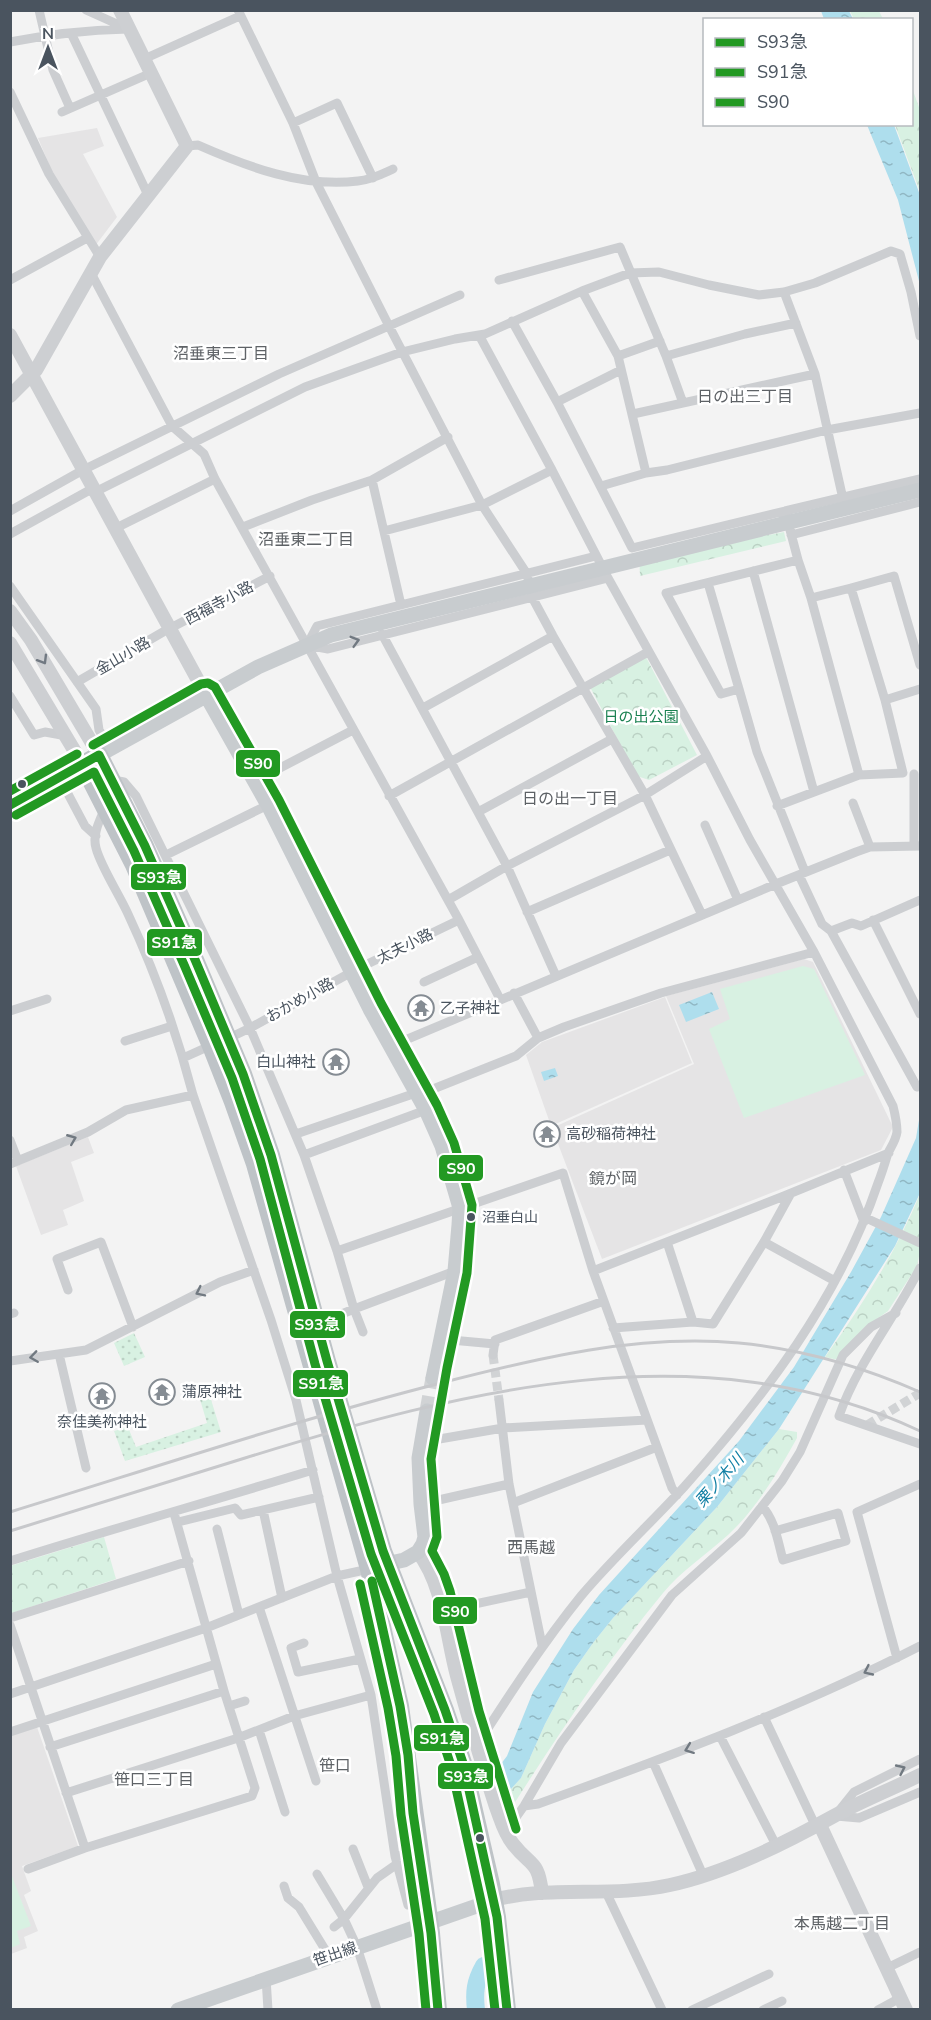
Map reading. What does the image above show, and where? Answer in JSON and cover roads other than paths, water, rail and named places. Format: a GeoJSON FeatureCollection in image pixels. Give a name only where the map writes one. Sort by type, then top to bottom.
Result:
{"type":"FeatureCollection","features":[{"type":"Feature","properties":{"kind":"highway"},"geometry":{"type":"LineString","coordinates":[[10,805],[105,752],[112,780],[164,888],[228,1038],[271,1155],[317,1324],[388,1563],[463,1763],[494,1900],[507,2010]]}},
{"type":"Feature","properties":{"kind":"highway"},"geometry":{"type":"LineString","coordinates":[[83,765],[138,876],[211,1046],[255,1164],[369,1569],[400,1706],[429,1922],[438,2010]]}},
{"type":"Feature","properties":{"kind":"main road"},"geometry":{"type":"LineString","coordinates":[[105,752],[258,667],[331,635],[921,490]]}},
{"type":"Feature","properties":{"kind":"main road"},"geometry":{"type":"LineString","coordinates":[[206,695],[268,805],[414,1095],[426,1110],[442,1146],[460,1208],[455,1272],[433,1378]]}},
{"type":"Feature","properties":{"kind":"main road"},"geometry":{"type":"LineString","coordinates":[[369,1569],[404,1560],[418,1552],[425,1537],[419,1458],[427,1412]]}},
{"type":"Feature","properties":{"kind":"main road","name":"笹出線"},"geometry":{"type":"LineString","coordinates":[[178,2010],[494,1900]]}},
{"type":"Feature","properties":{"kind":"street"},"geometry":{"type":"LineString","coordinates":[[39,10],[53,69],[66,110],[151,73]]}},
{"type":"Feature","properties":{"kind":"street"},"geometry":{"type":"LineString","coordinates":[[86,10],[128,29]]}},
{"type":"Feature","properties":{"kind":"street"},"geometry":{"type":"LineString","coordinates":[[120,10],[187,146]]}},
{"type":"Feature","properties":{"kind":"street"},"geometry":{"type":"LineString","coordinates":[[144,59],[239,14],[293,123],[316,182],[402,352],[482,505],[527,574],[532,597],[553,636],[645,795],[702,915]]}},
{"type":"Feature","properties":{"kind":"street"},"geometry":{"type":"LineString","coordinates":[[10,42],[44,35],[128,29]]}},
{"type":"Feature","properties":{"kind":"street"},"geometry":{"type":"LineString","coordinates":[[71,33],[148,195]]}},
{"type":"Feature","properties":{"kind":"street"},"geometry":{"type":"LineString","coordinates":[[10,92],[49,174],[100,257]]}},
{"type":"Feature","properties":{"kind":"street"},"geometry":{"type":"LineString","coordinates":[[293,123],[337,103],[373,178]]}},
{"type":"Feature","properties":{"kind":"street"},"geometry":{"type":"LineString","coordinates":[[10,396],[36,370],[100,257],[187,146],[198,145],[268,172],[316,182],[359,181],[373,178],[393,169]]}},
{"type":"Feature","properties":{"kind":"street"},"geometry":{"type":"LineString","coordinates":[[10,280],[87,238]]}},
{"type":"Feature","properties":{"kind":"street"},"geometry":{"type":"LineString","coordinates":[[499,280],[620,247],[660,341],[683,403]]}},
{"type":"Feature","properties":{"kind":"street"},"geometry":{"type":"LineString","coordinates":[[10,534],[88,491],[94,492],[305,387],[402,352],[479,335],[630,273],[658,272],[759,295],[784,292],[815,283],[891,251],[900,254],[921,336]]}},
{"type":"Feature","properties":{"kind":"street"},"geometry":{"type":"LineString","coordinates":[[91,273],[172,426],[204,454],[500,999]]}},
{"type":"Feature","properties":{"kind":"street"},"geometry":{"type":"LineString","coordinates":[[582,291],[618,356],[646,473]]}},
{"type":"Feature","properties":{"kind":"street"},"geometry":{"type":"LineString","coordinates":[[784,292],[815,374],[843,499]]}},
{"type":"Feature","properties":{"kind":"street"},"geometry":{"type":"LineString","coordinates":[[10,511],[83,470],[279,374],[460,295]]}},
{"type":"Feature","properties":{"kind":"street"},"geometry":{"type":"LineString","coordinates":[[512,321],[602,486],[632,548],[921,479]]}},
{"type":"Feature","properties":{"kind":"street"},"geometry":{"type":"LineString","coordinates":[[666,356],[745,334],[796,323]]}},
{"type":"Feature","properties":{"kind":"street"},"geometry":{"type":"LineString","coordinates":[[10,335],[206,695]]}},
{"type":"Feature","properties":{"kind":"street"},"geometry":{"type":"LineString","coordinates":[[477,1745],[542,1645],[620,1551],[677,1495],[724,1440],[808,1328],[866,1220],[897,1135],[893,1106],[814,952],[750,840],[479,335]]}},
{"type":"Feature","properties":{"kind":"street"},"geometry":{"type":"LineString","coordinates":[[618,356],[660,341]]}},
{"type":"Feature","properties":{"kind":"street"},"geometry":{"type":"LineString","coordinates":[[557,402],[621,370]]}},
{"type":"Feature","properties":{"kind":"street"},"geometry":{"type":"LineString","coordinates":[[633,414],[815,374]]}},
{"type":"Feature","properties":{"kind":"street"},"geometry":{"type":"LineString","coordinates":[[602,486],[646,473],[667,470],[827,430],[921,413]]}},
{"type":"Feature","properties":{"kind":"street"},"geometry":{"type":"LineString","coordinates":[[243,527],[372,480],[448,437]]}},
{"type":"Feature","properties":{"kind":"street"},"geometry":{"type":"LineString","coordinates":[[384,531],[482,505],[552,470]]}},
{"type":"Feature","properties":{"kind":"street"},"geometry":{"type":"LineString","coordinates":[[114,529],[216,479]]}},
{"type":"Feature","properties":{"kind":"street"},"geometry":{"type":"LineString","coordinates":[[372,480],[401,605]]}},
{"type":"Feature","properties":{"kind":"street"},"geometry":{"type":"LineString","coordinates":[[791,535],[921,502]]}},
{"type":"Feature","properties":{"kind":"street"},"geometry":{"type":"LineString","coordinates":[[785,511],[859,775]]}},
{"type":"Feature","properties":{"kind":"street"},"geometry":{"type":"LineString","coordinates":[[307,645],[317,626],[596,556]]}},
{"type":"Feature","properties":{"kind":"street"},"geometry":{"type":"LineString","coordinates":[[739,689],[721,694],[666,593],[798,560]]}},
{"type":"Feature","properties":{"kind":"street"},"geometry":{"type":"LineString","coordinates":[[753,571],[814,792]]}},
{"type":"Feature","properties":{"kind":"street","name":"西福寺小路"},"geometry":{"type":"LineString","coordinates":[[169,630],[270,576]]}},
{"type":"Feature","properties":{"kind":"street"},"geometry":{"type":"LineString","coordinates":[[811,598],[894,576],[921,665]]}},
{"type":"Feature","properties":{"kind":"street"},"geometry":{"type":"LineString","coordinates":[[307,645],[328,649],[608,578]]}},
{"type":"Feature","properties":{"kind":"street"},"geometry":{"type":"LineString","coordinates":[[708,583],[757,752],[822,924],[831,931],[917,1087],[921,1078]]}},
{"type":"Feature","properties":{"kind":"street"},"geometry":{"type":"LineString","coordinates":[[10,586],[96,709],[105,752]]}},
{"type":"Feature","properties":{"kind":"street"},"geometry":{"type":"LineString","coordinates":[[851,588],[885,700],[903,773]]}},
{"type":"Feature","properties":{"kind":"street"},"geometry":{"type":"LineString","coordinates":[[10,611],[105,752]]}},
{"type":"Feature","properties":{"kind":"street","name":"金山小路"},"geometry":{"type":"LineString","coordinates":[[77,682],[169,630]]}},
{"type":"Feature","properties":{"kind":"street"},"geometry":{"type":"LineString","coordinates":[[382,634],[507,867],[556,976]]}},
{"type":"Feature","properties":{"kind":"street"},"geometry":{"type":"LineString","coordinates":[[423,708],[553,636]]}},
{"type":"Feature","properties":{"kind":"street"},"geometry":{"type":"LineString","coordinates":[[10,643],[83,765]]}},
{"type":"Feature","properties":{"kind":"street"},"geometry":{"type":"LineString","coordinates":[[389,796],[648,652]]}},
{"type":"Feature","properties":{"kind":"street"},"geometry":{"type":"LineString","coordinates":[[885,700],[921,689]]}},
{"type":"Feature","properties":{"kind":"street"},"geometry":{"type":"LineString","coordinates":[[12,700],[34,735],[45,732],[67,736]]}},
{"type":"Feature","properties":{"kind":"street"},"geometry":{"type":"LineString","coordinates":[[255,781],[353,730]]}},
{"type":"Feature","properties":{"kind":"street"},"geometry":{"type":"LineString","coordinates":[[478,812],[612,739]]}},
{"type":"Feature","properties":{"kind":"street"},"geometry":{"type":"LineString","coordinates":[[448,900],[645,795],[706,756]]}},
{"type":"Feature","properties":{"kind":"street"},"geometry":{"type":"LineString","coordinates":[[391,1046],[802,873],[870,847],[917,846],[917,774],[859,775],[777,806]]}},
{"type":"Feature","properties":{"kind":"street"},"geometry":{"type":"LineString","coordinates":[[112,780],[124,782],[136,796],[250,1028],[304,1155],[338,1251],[354,1309],[363,1332]]}},
{"type":"Feature","properties":{"kind":"street"},"geometry":{"type":"LineString","coordinates":[[67,792],[85,826],[96,836]]}},
{"type":"Feature","properties":{"kind":"street"},"geometry":{"type":"LineString","coordinates":[[853,803],[870,847]]}},
{"type":"Feature","properties":{"kind":"street"},"geometry":{"type":"LineString","coordinates":[[166,855],[268,805]]}},
{"type":"Feature","properties":{"kind":"street"},"geometry":{"type":"LineString","coordinates":[[105,808],[96,830],[95,846],[129,915],[172,1026],[296,1400],[337,1576],[371,1695],[396,1860],[408,1905]]}},
{"type":"Feature","properties":{"kind":"street"},"geometry":{"type":"LineString","coordinates":[[705,825],[738,900]]}},
{"type":"Feature","properties":{"kind":"street"},"geometry":{"type":"LineString","coordinates":[[527,912],[670,850]]}},
{"type":"Feature","properties":{"kind":"street"},"geometry":{"type":"LineString","coordinates":[[831,931],[852,923],[861,926],[921,900]]}},
{"type":"Feature","properties":{"kind":"street","name":"太夫小路"},"geometry":{"type":"LineString","coordinates":[[351,972],[459,920]]}},
{"type":"Feature","properties":{"kind":"street"},"geometry":{"type":"LineString","coordinates":[[873,920],[921,1014]]}},
{"type":"Feature","properties":{"kind":"street"},"geometry":{"type":"LineString","coordinates":[[296,1134],[414,1095],[516,1056],[538,1038],[564,1027],[661,993],[814,952]]}},
{"type":"Feature","properties":{"kind":"street"},"geometry":{"type":"LineString","coordinates":[[424,982],[478,957]]}},
{"type":"Feature","properties":{"kind":"street","name":"おかめ小路"},"geometry":{"type":"LineString","coordinates":[[183,1058],[250,1028],[351,972]]}},
{"type":"Feature","properties":{"kind":"street"},"geometry":{"type":"LineString","coordinates":[[514,993],[538,1038]]}},
{"type":"Feature","properties":{"kind":"street"},"geometry":{"type":"LineString","coordinates":[[10,1011],[47,999]]}},
{"type":"Feature","properties":{"kind":"street"},"geometry":{"type":"LineString","coordinates":[[125,1041],[172,1026]]}},
{"type":"Feature","properties":{"kind":"street"},"geometry":{"type":"LineString","coordinates":[[10,1140],[14,1163],[88,1132],[126,1110],[193,1095]]}},
{"type":"Feature","properties":{"kind":"street"},"geometry":{"type":"LineString","coordinates":[[304,1155],[426,1110]]}},
{"type":"Feature","properties":{"kind":"street"},"geometry":{"type":"LineString","coordinates":[[592,1271],[889,1153]]}},
{"type":"Feature","properties":{"kind":"street"},"geometry":{"type":"LineString","coordinates":[[844,1170],[866,1220],[920,1242]]}},
{"type":"Feature","properties":{"kind":"street"},"geometry":{"type":"LineString","coordinates":[[338,1251],[563,1173],[592,1271],[672,1488],[677,1495]]}},
{"type":"Feature","properties":{"kind":"street"},"geometry":{"type":"LineString","coordinates":[[614,1328],[693,1322],[713,1324],[764,1242],[791,1193]]}},
{"type":"Feature","properties":{"kind":"street"},"geometry":{"type":"LineString","coordinates":[[68,1290],[57,1259],[102,1242],[133,1327]]}},
{"type":"Feature","properties":{"kind":"street"},"geometry":{"type":"LineString","coordinates":[[667,1242],[693,1322]]}},
{"type":"Feature","properties":{"kind":"street"},"geometry":{"type":"LineString","coordinates":[[764,1242],[835,1281]]}},
{"type":"Feature","properties":{"kind":"street"},"geometry":{"type":"LineString","coordinates":[[920,1269],[896,1312],[864,1361],[839,1416],[921,1444]]}},
{"type":"Feature","properties":{"kind":"street"},"geometry":{"type":"LineString","coordinates":[[10,1361],[86,1350],[220,1282],[254,1270]]}},
{"type":"Feature","properties":{"kind":"street"},"geometry":{"type":"LineString","coordinates":[[317,1324],[455,1272]]}},
{"type":"Feature","properties":{"kind":"street"},"geometry":{"type":"LineString","coordinates":[[493,1356],[495,1340],[604,1301]]}},
{"type":"Feature","properties":{"kind":"street"},"geometry":{"type":"LineString","coordinates":[[505,1833],[524,1806],[561,1743],[672,1595],[741,1533],[782,1481],[800,1452],[843,1355],[871,1327],[896,1312]]}},
{"type":"Feature","properties":{"kind":"street"},"geometry":{"type":"LineString","coordinates":[[440,1339],[495,1344]]}},
{"type":"Feature","properties":{"kind":"street"},"geometry":{"type":"LineString","coordinates":[[58,1354],[86,1468]]}},
{"type":"Feature","properties":{"kind":"street"},"geometry":{"type":"LineString","coordinates":[[500,1400],[509,1484],[542,1645]]}},
{"type":"Feature","properties":{"kind":"street"},"geometry":{"type":"LineString","coordinates":[[422,1442],[503,1428],[648,1420]]}},
{"type":"Feature","properties":{"kind":"street"},"geometry":{"type":"LineString","coordinates":[[513,1503],[657,1448]]}},
{"type":"Feature","properties":{"kind":"street"},"geometry":{"type":"LineString","coordinates":[[176,1517],[313,1470]]}},
{"type":"Feature","properties":{"kind":"street"},"geometry":{"type":"LineString","coordinates":[[421,1504],[509,1484]]}},
{"type":"Feature","properties":{"kind":"street"},"geometry":{"type":"LineString","coordinates":[[897,1658],[857,1512],[921,1484]]}},
{"type":"Feature","properties":{"kind":"street"},"geometry":{"type":"LineString","coordinates":[[10,1561],[117,1527],[235,1508],[241,1515],[319,1497]]}},
{"type":"Feature","properties":{"kind":"street"},"geometry":{"type":"LineString","coordinates":[[762,1506],[770,1514],[783,1560],[846,1541],[838,1513],[775,1531]]}},
{"type":"Feature","properties":{"kind":"street"},"geometry":{"type":"LineString","coordinates":[[263,1510],[282,1598]]}},
{"type":"Feature","properties":{"kind":"street"},"geometry":{"type":"LineString","coordinates":[[28,1869],[85,1848],[252,1796],[255,1788],[216,1664],[176,1517]]}},
{"type":"Feature","properties":{"kind":"street"},"geometry":{"type":"LineString","coordinates":[[216,1529],[239,1615]]}},
{"type":"Feature","properties":{"kind":"street"},"geometry":{"type":"LineString","coordinates":[[418,1552],[434,1577],[457,1675],[505,1833],[514,1846],[532,1861],[537,1870],[542,1893]]}},
{"type":"Feature","properties":{"kind":"street"},"geometry":{"type":"LineString","coordinates":[[10,1618],[189,1561]]}},
{"type":"Feature","properties":{"kind":"street"},"geometry":{"type":"LineString","coordinates":[[10,1694],[206,1628],[337,1576],[369,1569]]}},
{"type":"Feature","properties":{"kind":"street"},"geometry":{"type":"LineString","coordinates":[[442,1611],[531,1592]]}},
{"type":"Feature","properties":{"kind":"street"},"geometry":{"type":"LineString","coordinates":[[259,1607],[316,1781]]}},
{"type":"Feature","properties":{"kind":"street"},"geometry":{"type":"LineString","coordinates":[[10,1625],[85,1848]]}},
{"type":"Feature","properties":{"kind":"street"},"geometry":{"type":"LineString","coordinates":[[304,1643],[291,1648],[298,1672],[360,1659]]}},
{"type":"Feature","properties":{"kind":"street"},"geometry":{"type":"LineString","coordinates":[[524,1806],[538,1804],[720,1736],[921,1646]]}},
{"type":"Feature","properties":{"kind":"street"},"geometry":{"type":"LineString","coordinates":[[10,1732],[216,1664]]}},
{"type":"Feature","properties":{"kind":"street"},"geometry":{"type":"LineString","coordinates":[[50,1747],[224,1691]]}},
{"type":"Feature","properties":{"kind":"street"},"geometry":{"type":"LineString","coordinates":[[66,1793],[238,1738],[294,1716],[371,1695]]}},
{"type":"Feature","properties":{"kind":"street"},"geometry":{"type":"LineString","coordinates":[[229,1706],[245,1701]]}},
{"type":"Feature","properties":{"kind":"street"},"geometry":{"type":"LineString","coordinates":[[764,1717],[903,2004],[878,2010]]}},
{"type":"Feature","properties":{"kind":"street"},"geometry":{"type":"LineString","coordinates":[[259,1730],[285,1812]]}},
{"type":"Feature","properties":{"kind":"street"},"geometry":{"type":"LineString","coordinates":[[720,1736],[776,1845]]}},
{"type":"Feature","properties":{"kind":"street"},"geometry":{"type":"LineString","coordinates":[[834,1816],[854,1792],[921,1760]]}},
{"type":"Feature","properties":{"kind":"street"},"geometry":{"type":"LineString","coordinates":[[653,1762],[703,1875]]}},
{"type":"Feature","properties":{"kind":"street"},"geometry":{"type":"LineString","coordinates":[[494,1900],[512,1895],[606,1892],[671,1885],[703,1875],[776,1845],[921,1775]]}},
{"type":"Feature","properties":{"kind":"street"},"geometry":{"type":"LineString","coordinates":[[834,1816],[859,1818],[921,1792]]}},
{"type":"Feature","properties":{"kind":"street"},"geometry":{"type":"LineString","coordinates":[[353,1849],[368,1887]]}},
{"type":"Feature","properties":{"kind":"street"},"geometry":{"type":"LineString","coordinates":[[334,1927],[344,1919],[368,1887],[396,1860],[419,1854]]}},
{"type":"Feature","properties":{"kind":"street"},"geometry":{"type":"LineString","coordinates":[[317,1874],[344,1919],[357,1947],[377,2010]]}},
{"type":"Feature","properties":{"kind":"street"},"geometry":{"type":"LineString","coordinates":[[284,1886],[288,1898],[298,1907],[329,1956]]}},
{"type":"Feature","properties":{"kind":"street"},"geometry":{"type":"LineString","coordinates":[[606,1892],[662,2010]]}},
{"type":"Feature","properties":{"kind":"street"},"geometry":{"type":"LineString","coordinates":[[886,1968],[921,1953]]}},
{"type":"Feature","properties":{"kind":"street"},"geometry":{"type":"LineString","coordinates":[[692,2010],[770,1974]]}},
{"type":"Feature","properties":{"kind":"street"},"geometry":{"type":"LineString","coordinates":[[266,1978],[268,2010]]}},
{"type":"Feature","properties":{"kind":"street"},"geometry":{"type":"LineString","coordinates":[[763,2010],[782,2001]]}},
{"type":"Feature","properties":{"kind":"water"},"geometry":{"type":"Polygon","coordinates":[[[821,11],[849,11],[852,18],[824,18],[821,11]]]}},
{"type":"Feature","properties":{"kind":"water"},"geometry":{"type":"Polygon","coordinates":[[[867,126],[894,126],[920,195],[920,285],[898,200],[867,126]]]}},
{"type":"Feature","properties":{"kind":"water"},"geometry":{"type":"Polygon","coordinates":[[[712,992],[719,1009],[686,1022],[679,1005],[712,992]]]}},
{"type":"Feature","properties":{"kind":"water"},"geometry":{"type":"Polygon","coordinates":[[[555,1068],[558,1076],[544,1081],[541,1072],[555,1068]]]}},
{"type":"Feature","properties":{"kind":"water"},"geometry":{"type":"Polygon","coordinates":[[[920,1114],[920,1193],[895,1246],[779,1429],[717,1507],[613,1618],[593,1643],[574,1670],[545,1724],[521,1778],[502,1799],[494,1773],[507,1756],[533,1692],[573,1629],[599,1595],[739,1441],[794,1367],[881,1217],[916,1138],[920,1114]]]}},
{"type":"Feature","properties":{"kind":"waterway","name":"栗ノ木川"},"geometry":{"type":"LineString","coordinates":[[476,2010],[476,1987],[484,1966]]}},
{"type":"Feature","properties":{"kind":"tunnel"},"geometry":{"type":"LineString","coordinates":[[493,1355],[499,1400]]}},
{"type":"Feature","properties":{"kind":"tunnel"},"geometry":{"type":"LineString","coordinates":[[427,1411],[433,1378]]}},
{"type":"Feature","properties":{"kind":"tunnel"},"geometry":{"type":"LineString","coordinates":[[867,1425],[920,1393]]}},
{"type":"Feature","properties":{"kind":"railway"},"geometry":{"type":"LineString","coordinates":[[10,1512],[279,1428],[387,1397],[514,1365],[625,1345],[701,1341],[763,1346],[832,1360],[920,1392]]}},
{"type":"Feature","properties":{"kind":"railway"},"geometry":{"type":"LineString","coordinates":[[10,1531],[328,1433],[497,1392],[582,1380],[668,1376],[753,1382],[837,1400],[920,1431]]}},
{"type":"Feature","properties":{"kind":"place","name":"乙子神社"},"geometry":{"type":"Point","coordinates":[421,1008]}},
{"type":"Feature","properties":{"kind":"place","name":"白山神社"},"geometry":{"type":"Point","coordinates":[336,1062]}},
{"type":"Feature","properties":{"kind":"place","name":"高砂稲荷神社"},"geometry":{"type":"Point","coordinates":[547,1134]}},
{"type":"Feature","properties":{"kind":"place","name":"沼垂白山"},"geometry":{"type":"Point","coordinates":[471,1217]}},
{"type":"Feature","properties":{"kind":"place","name":"蒲原神社"},"geometry":{"type":"Point","coordinates":[162,1392]}},
{"type":"Feature","properties":{"kind":"place","name":"奈佳美祢神社"},"geometry":{"type":"Point","coordinates":[102,1396]}},
{"type":"Feature","properties":{"kind":"district","name":"沼垂東三丁目"},"geometry":{"type":"Point","coordinates":[221,353]}},
{"type":"Feature","properties":{"kind":"district","name":"日の出三丁目"},"geometry":{"type":"Point","coordinates":[745,396]}},
{"type":"Feature","properties":{"kind":"district","name":"沼垂東二丁目"},"geometry":{"type":"Point","coordinates":[306,539]}},
{"type":"Feature","properties":{"kind":"district","name":"日の出一丁目"},"geometry":{"type":"Point","coordinates":[570,798]}},
{"type":"Feature","properties":{"kind":"district","name":"鏡が岡"},"geometry":{"type":"Point","coordinates":[613,1178]}},
{"type":"Feature","properties":{"kind":"district","name":"西馬越"},"geometry":{"type":"Point","coordinates":[531,1547]}},
{"type":"Feature","properties":{"kind":"district","name":"笹口"},"geometry":{"type":"Point","coordinates":[335,1765]}},
{"type":"Feature","properties":{"kind":"district","name":"笹口三丁目"},"geometry":{"type":"Point","coordinates":[154,1779]}},
{"type":"Feature","properties":{"kind":"district","name":"本馬越二丁目"},"geometry":{"type":"Point","coordinates":[842,1923]}},
{"type":"Feature","properties":{"kind":"park label","name":"日の出公園"},"geometry":{"type":"Point","coordinates":[641,717]}}]}
